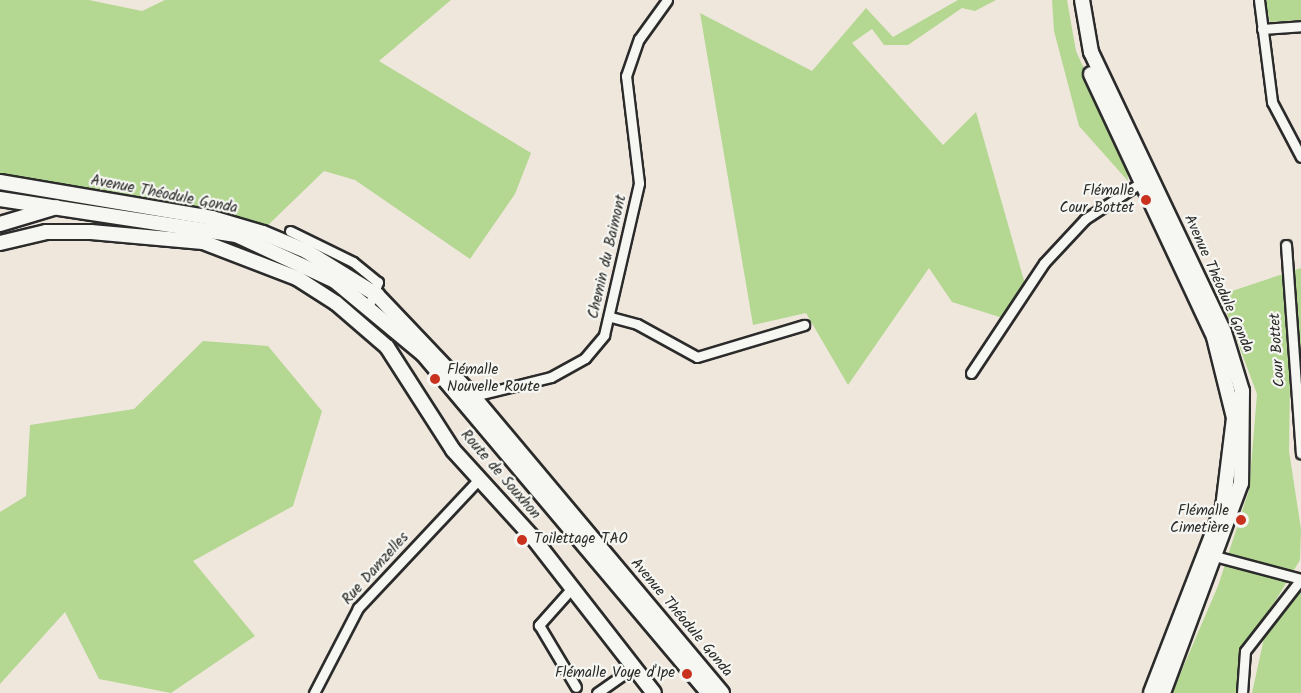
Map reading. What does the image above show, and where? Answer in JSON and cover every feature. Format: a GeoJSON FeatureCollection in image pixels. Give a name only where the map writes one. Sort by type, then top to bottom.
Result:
{"type":"FeatureCollection","features":[{"type":"Feature","properties":{"kind":"main road","name":"Avenue Théodule Gonda"},"geometry":{"type":"LineString","coordinates":[[1074,0],[1093,80],[1146,179]]}},
{"type":"Feature","properties":{"kind":"main road","name":"Avenue Théodule Gonda"},"geometry":{"type":"LineString","coordinates":[[1082,0],[1091,52],[1214,337],[1230,393],[1229,478],[1211,555],[1163,693]]}},
{"type":"Feature","properties":{"kind":"main road","name":"Avenue Théodule Gonda"},"geometry":{"type":"LineString","coordinates":[[0,182],[212,218],[263,233],[306,251],[373,300],[468,399],[722,693]]}},
{"type":"Feature","properties":{"kind":"main road","name":"Avenue Théodule Gonda"},"geometry":{"type":"LineString","coordinates":[[0,199],[147,219],[236,235],[293,257],[373,300]]}},
{"type":"Feature","properties":{"kind":"main road"},"geometry":{"type":"LineString","coordinates":[[0,224],[57,207]]}},
{"type":"Feature","properties":{"kind":"main road"},"geometry":{"type":"LineString","coordinates":[[147,219],[174,237]]}},
{"type":"Feature","properties":{"kind":"main road","name":"Route de Souxhon"},"geometry":{"type":"LineString","coordinates":[[0,243],[46,232],[174,237],[246,256],[297,278],[336,303],[387,347],[453,450],[573,588],[654,693]]}},
{"type":"Feature","properties":{"kind":"main road","name":"Avenue Théodule Gonda"},"geometry":{"type":"LineString","coordinates":[[468,399],[708,693]]}},
{"type":"Feature","properties":{"kind":"main road","name":"Avenue Théodule Gonda"},"geometry":{"type":"LineString","coordinates":[[1150,693],[1211,555]]}},
{"type":"Feature","properties":{"kind":"street","name":"Chemin du Baimont"},"geometry":{"type":"LineString","coordinates":[[468,399],[525,386],[561,372],[592,351],[611,317],[639,183],[626,76],[639,39],[667,0]]}},
{"type":"Feature","properties":{"kind":"street"},"geometry":{"type":"LineString","coordinates":[[1259,0],[1272,102],[1300,152]]}},
{"type":"Feature","properties":{"kind":"street"},"geometry":{"type":"LineString","coordinates":[[1262,29],[1301,26]]}},
{"type":"Feature","properties":{"kind":"street"},"geometry":{"type":"LineString","coordinates":[[970,373],[1044,263],[1085,219],[1146,179]]}},
{"type":"Feature","properties":{"kind":"street","name":"Avenue Théodule Gonda"},"geometry":{"type":"LineString","coordinates":[[290,231],[363,268],[378,282],[373,300]]}},
{"type":"Feature","properties":{"kind":"street","name":"Cour Bottet"},"geometry":{"type":"LineString","coordinates":[[1286,245],[1301,453]]}},
{"type":"Feature","properties":{"kind":"street"},"geometry":{"type":"LineString","coordinates":[[611,317],[637,324],[698,357],[804,325]]}},
{"type":"Feature","properties":{"kind":"street","name":"Rue Damzelles"},"geometry":{"type":"LineString","coordinates":[[314,693],[358,608],[479,479]]}},
{"type":"Feature","properties":{"kind":"street"},"geometry":{"type":"LineString","coordinates":[[1211,555],[1301,579],[1245,651],[1242,693]]}},
{"type":"Feature","properties":{"kind":"street"},"geometry":{"type":"LineString","coordinates":[[573,588],[539,625],[576,687]]}},
{"type":"Feature","properties":{"kind":"street"},"geometry":{"type":"LineString","coordinates":[[597,693],[634,667]]}},
{"type":"Feature","properties":{"kind":"green space"},"geometry":{"type":"Polygon","coordinates":[[[0,0],[89,0],[142,11],[165,0],[451,0],[379,61],[531,153],[515,194],[470,259],[355,180],[324,171],[265,228],[216,212],[0,177],[0,0]]]}},
{"type":"Feature","properties":{"kind":"green space"},"geometry":{"type":"Polygon","coordinates":[[[958,0],[996,0],[975,11],[962,8],[908,45],[884,45],[872,29],[852,43],[943,145],[976,112],[1027,291],[1009,320],[952,302],[929,268],[848,385],[806,313],[753,325],[700,13],[812,71],[866,8],[893,37],[958,0]]]}},
{"type":"Feature","properties":{"kind":"green space"},"geometry":{"type":"Polygon","coordinates":[[[1052,0],[1067,0],[1076,51],[1126,161],[1128,181],[1079,126],[1054,31],[1052,0]]]}},
{"type":"Feature","properties":{"kind":"green space"},"geometry":{"type":"Polygon","coordinates":[[[1265,0],[1301,0],[1301,20],[1270,22],[1265,0]]]}},
{"type":"Feature","properties":{"kind":"green space"},"geometry":{"type":"Polygon","coordinates":[[[1301,268],[1301,380],[1290,382],[1289,451],[1301,529],[1300,560],[1245,651],[1242,693],[1172,693],[1218,586],[1249,490],[1257,394],[1220,295],[1301,268]]]}},
{"type":"Feature","properties":{"kind":"green space"},"geometry":{"type":"Polygon","coordinates":[[[203,341],[268,346],[322,411],[293,506],[193,561],[255,636],[171,693],[99,679],[65,612],[0,684],[0,512],[26,496],[30,425],[134,409],[203,341]]]}},
{"type":"Feature","properties":{"kind":"green space"},"geometry":{"type":"Polygon","coordinates":[[[1301,587],[1301,693],[1252,693],[1264,638],[1301,587]]]}},
{"type":"Feature","properties":{"kind":"place","name":"Flémalle Cour Bottet"},"geometry":{"type":"Point","coordinates":[1146,200]}},
{"type":"Feature","properties":{"kind":"place","name":"Flémalle Nouvelle Route"},"geometry":{"type":"Point","coordinates":[435,379]}},
{"type":"Feature","properties":{"kind":"place","name":"Flémalle Cimetière"},"geometry":{"type":"Point","coordinates":[1241,520]}},
{"type":"Feature","properties":{"kind":"place","name":"Toilettage TAO"},"geometry":{"type":"Point","coordinates":[522,540]}},
{"type":"Feature","properties":{"kind":"place","name":"Flémalle Voye d'Ipe"},"geometry":{"type":"Point","coordinates":[687,674]}}]}
